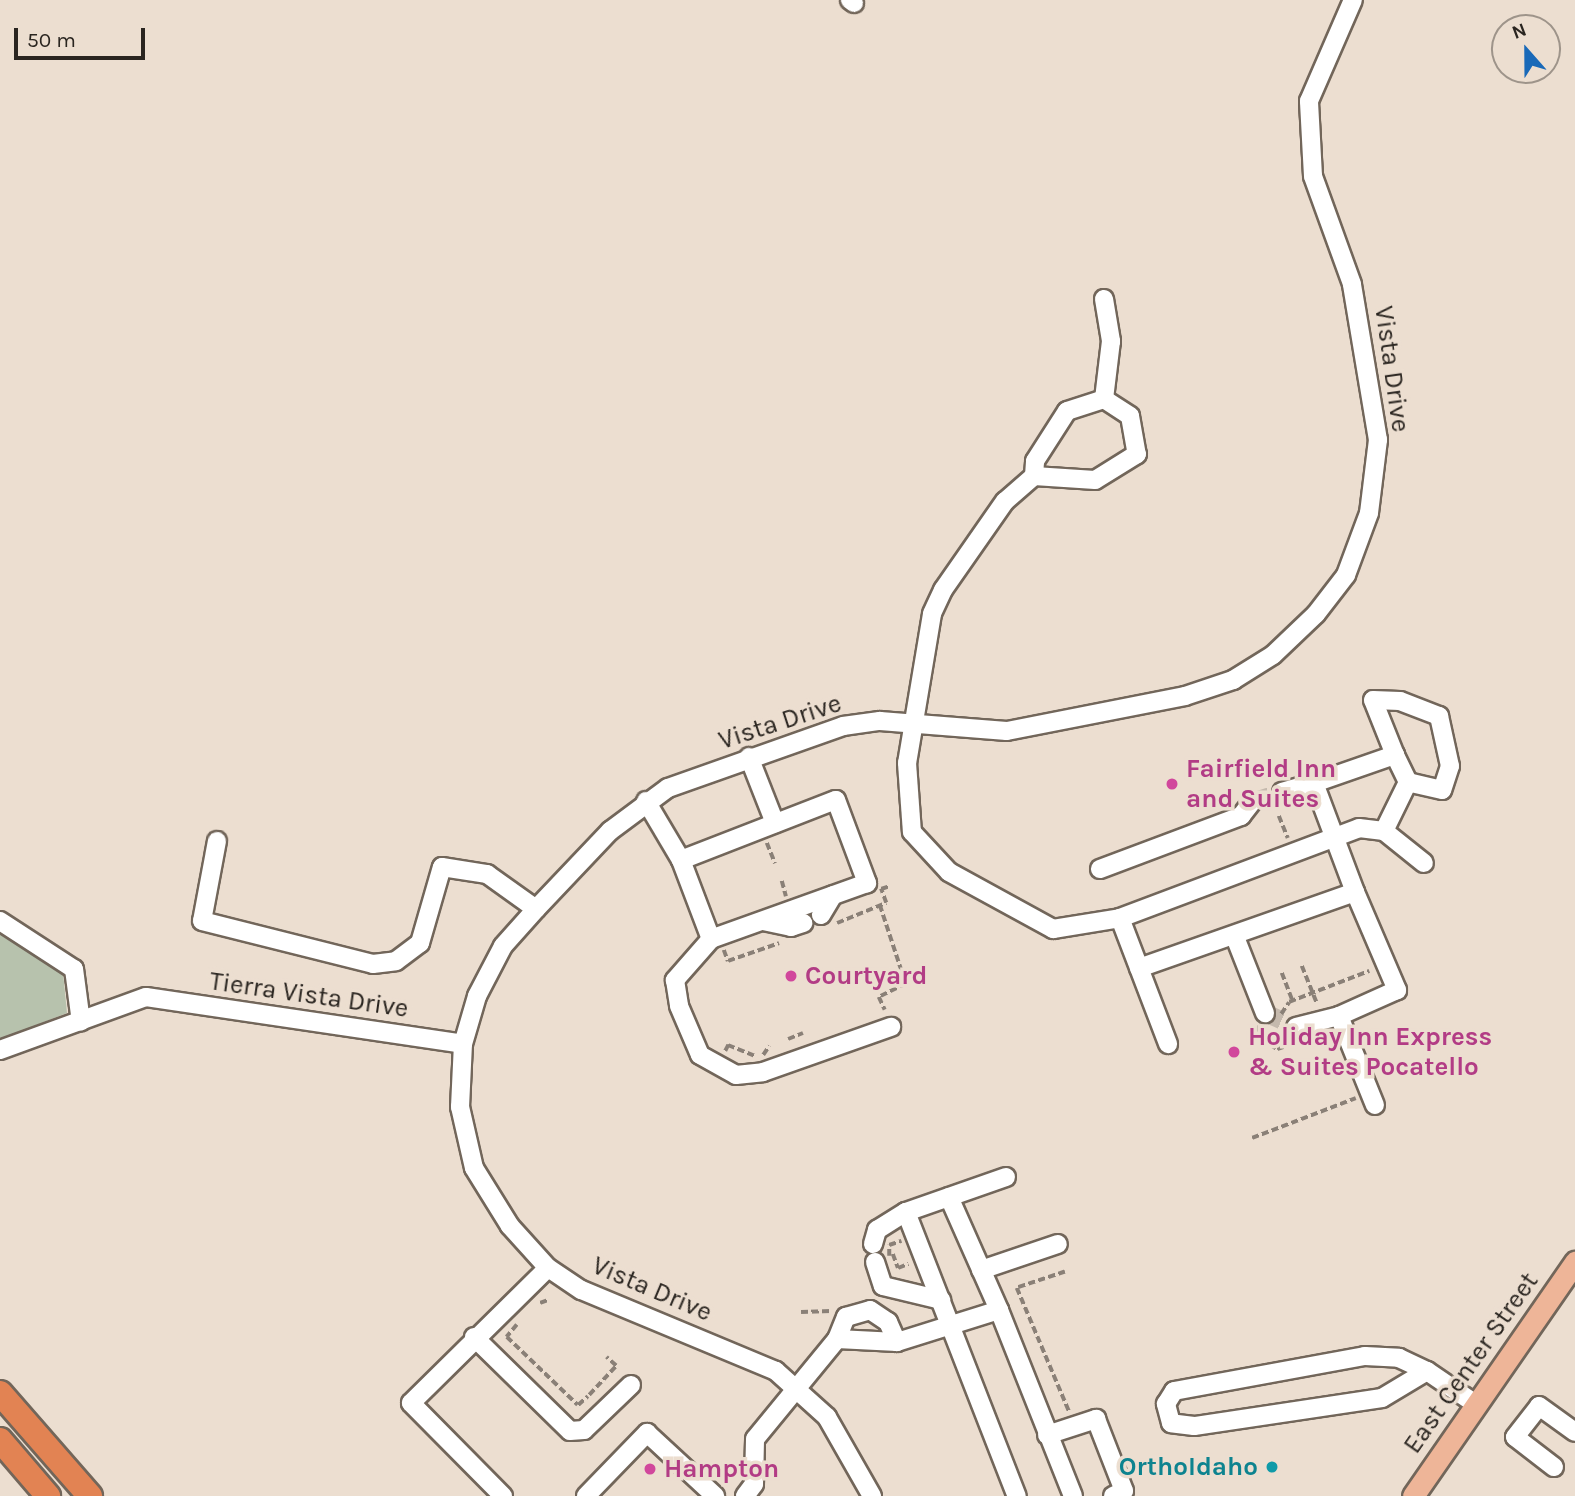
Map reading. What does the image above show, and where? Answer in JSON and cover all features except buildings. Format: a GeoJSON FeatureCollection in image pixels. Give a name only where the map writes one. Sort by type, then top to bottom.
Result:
{"type":"FeatureCollection","features":[{"type":"Feature","properties":{"kind":"highway"},"geometry":{"type":"LineString","coordinates":[[0,1393],[90,1496]]}},
{"type":"Feature","properties":{"kind":"highway"},"geometry":{"type":"LineString","coordinates":[[0,1440],[48,1496]]}},
{"type":"Feature","properties":{"kind":"main road","name":"East Center Street"},"geometry":{"type":"LineString","coordinates":[[1413,1496],[1575,1262]]}},
{"type":"Feature","properties":{"kind":"street","name":"Vista Drive"},"geometry":{"type":"LineString","coordinates":[[872,1496],[827,1417],[795,1385],[741,1353],[616,1308],[548,1268],[510,1226],[474,1168],[460,1107],[463,1044],[477,996],[503,946],[536,909],[646,801],[749,757],[844,726],[915,723],[1007,731],[1172,699],[1233,680],[1273,655],[1346,575],[1369,513],[1378,440],[1352,284],[1313,176],[1309,101],[1353,0]]}},
{"type":"Feature","properties":{"kind":"street"},"geometry":{"type":"LineString","coordinates":[[1104,299],[1111,341],[1104,399]]}},
{"type":"Feature","properties":{"kind":"street"},"geometry":{"type":"LineString","coordinates":[[1034,476],[1035,461],[1067,411],[1104,399]]}},
{"type":"Feature","properties":{"kind":"street"},"geometry":{"type":"LineString","coordinates":[[1104,399],[1130,416],[1137,454],[1095,480],[1034,476],[1005,500],[943,590],[932,614],[915,723],[906,808],[922,849],[949,872],[1053,929],[1120,918],[1332,836],[1370,826],[1384,831],[1424,863]]}},
{"type":"Feature","properties":{"kind":"street"},"geometry":{"type":"LineString","coordinates":[[1373,700],[1400,701],[1439,716],[1450,766],[1442,790],[1408,782],[1373,700]]}},
{"type":"Feature","properties":{"kind":"street"},"geometry":{"type":"LineString","coordinates":[[1282,792],[1395,755]]}},
{"type":"Feature","properties":{"kind":"street"},"geometry":{"type":"LineString","coordinates":[[749,757],[770,830]]}},
{"type":"Feature","properties":{"kind":"street"},"geometry":{"type":"LineString","coordinates":[[1384,831],[1408,782]]}},
{"type":"Feature","properties":{"kind":"street"},"geometry":{"type":"LineString","coordinates":[[1297,1035],[1397,990],[1332,836],[1314,783]]}},
{"type":"Feature","properties":{"kind":"street"},"geometry":{"type":"LineString","coordinates":[[681,860],[770,830],[836,800],[867,883],[763,921],[713,946],[676,980],[689,1039],[713,1066],[736,1074],[763,1073],[889,1022]]}},
{"type":"Feature","properties":{"kind":"street"},"geometry":{"type":"LineString","coordinates":[[646,801],[681,860],[713,946]]}},
{"type":"Feature","properties":{"kind":"street"},"geometry":{"type":"LineString","coordinates":[[1100,869],[1241,816],[1252,802]]}},
{"type":"Feature","properties":{"kind":"street"},"geometry":{"type":"LineString","coordinates":[[217,841],[202,920],[373,964],[396,961],[421,943],[442,867],[487,874],[536,909]]}},
{"type":"Feature","properties":{"kind":"street"},"geometry":{"type":"LineString","coordinates":[[1139,968],[1355,891]]}},
{"type":"Feature","properties":{"kind":"street"},"geometry":{"type":"LineString","coordinates":[[821,915],[833,895]]}},
{"type":"Feature","properties":{"kind":"street"},"geometry":{"type":"LineString","coordinates":[[1120,918],[1168,1044]]}},
{"type":"Feature","properties":{"kind":"street"},"geometry":{"type":"LineString","coordinates":[[0,921],[74,969],[81,1022],[0,1050]]}},
{"type":"Feature","properties":{"kind":"street"},"geometry":{"type":"LineString","coordinates":[[763,921],[790,927],[803,923]]}},
{"type":"Feature","properties":{"kind":"street"},"geometry":{"type":"LineString","coordinates":[[1235,936],[1265,1016]]}},
{"type":"Feature","properties":{"kind":"street","name":"Tierra Vista Drive"},"geometry":{"type":"LineString","coordinates":[[81,1022],[146,998],[463,1044]]}},
{"type":"Feature","properties":{"kind":"street"},"geometry":{"type":"LineString","coordinates":[[1339,1016],[1375,1105]]}},
{"type":"Feature","properties":{"kind":"street"},"geometry":{"type":"LineString","coordinates":[[941,1300],[883,1286],[874,1253],[877,1230],[906,1212],[1006,1177]]}},
{"type":"Feature","properties":{"kind":"street"},"geometry":{"type":"LineString","coordinates":[[949,1197],[999,1310],[1073,1496]]}},
{"type":"Feature","properties":{"kind":"street"},"geometry":{"type":"LineString","coordinates":[[906,1212],[1017,1496]]}},
{"type":"Feature","properties":{"kind":"street"},"geometry":{"type":"LineString","coordinates":[[981,1270],[1058,1244]]}},
{"type":"Feature","properties":{"kind":"street"},"geometry":{"type":"LineString","coordinates":[[503,1496],[411,1404],[474,1337],[548,1268]]}},
{"type":"Feature","properties":{"kind":"street"},"geometry":{"type":"LineString","coordinates":[[744,1496],[754,1484],[755,1439],[795,1385],[837,1339],[846,1317],[870,1310],[888,1322],[898,1342]]}},
{"type":"Feature","properties":{"kind":"street"},"geometry":{"type":"LineString","coordinates":[[837,1339],[898,1342],[999,1310]]}},
{"type":"Feature","properties":{"kind":"street"},"geometry":{"type":"LineString","coordinates":[[474,1337],[570,1431],[584,1430],[631,1385]]}},
{"type":"Feature","properties":{"kind":"street"},"geometry":{"type":"LineString","coordinates":[[1427,1371],[1382,1398],[1194,1426],[1171,1423],[1166,1404],[1174,1391],[1186,1388],[1365,1356],[1399,1358],[1427,1371],[1477,1405]]}},
{"type":"Feature","properties":{"kind":"street"},"geometry":{"type":"LineString","coordinates":[[1555,1467],[1515,1437],[1539,1406],[1575,1432]]}},
{"type":"Feature","properties":{"kind":"street"},"geometry":{"type":"LineString","coordinates":[[1047,1435],[1096,1419],[1124,1492],[1113,1496]]}},
{"type":"Feature","properties":{"kind":"street"},"geometry":{"type":"LineString","coordinates":[[586,1496],[647,1433],[715,1496]]}},
{"type":"Feature","properties":{"kind":"path"},"geometry":{"type":"LineString","coordinates":[[1279,816],[1288,838]]}},
{"type":"Feature","properties":{"kind":"path"},"geometry":{"type":"LineString","coordinates":[[770,830],[775,863]]}},
{"type":"Feature","properties":{"kind":"path"},"geometry":{"type":"LineString","coordinates":[[782,881],[788,901]]}},
{"type":"Feature","properties":{"kind":"path"},"geometry":{"type":"LineString","coordinates":[[882,893],[880,905],[906,984],[879,997],[889,1022]]}},
{"type":"Feature","properties":{"kind":"path"},"geometry":{"type":"LineString","coordinates":[[840,915],[837,923],[880,905]]}},
{"type":"Feature","properties":{"kind":"path"},"geometry":{"type":"LineString","coordinates":[[713,946],[724,949],[728,961],[784,942]]}},
{"type":"Feature","properties":{"kind":"path"},"geometry":{"type":"LineString","coordinates":[[1302,966],[1313,995]]}},
{"type":"Feature","properties":{"kind":"path"},"geometry":{"type":"LineString","coordinates":[[1297,1035],[1277,1049],[1261,1039],[1265,1016],[1293,1001],[1375,968]]}},
{"type":"Feature","properties":{"kind":"path"},"geometry":{"type":"LineString","coordinates":[[1282,973],[1293,1001]]}},
{"type":"Feature","properties":{"kind":"path"},"geometry":{"type":"LineString","coordinates":[[788,1039],[803,1033]]}},
{"type":"Feature","properties":{"kind":"path"},"geometry":{"type":"LineString","coordinates":[[717,1054],[723,1056],[728,1045],[754,1051],[756,1061],[769,1046]]}},
{"type":"Feature","properties":{"kind":"path"},"geometry":{"type":"LineString","coordinates":[[1252,1138],[1356,1098],[1352,1086]]}},
{"type":"Feature","properties":{"kind":"path"},"geometry":{"type":"LineString","coordinates":[[893,1254],[901,1268]]}},
{"type":"Feature","properties":{"kind":"path"},"geometry":{"type":"LineString","coordinates":[[1065,1272],[1017,1288],[1066,1402]]}},
{"type":"Feature","properties":{"kind":"path"},"geometry":{"type":"LineString","coordinates":[[535,1306],[548,1300]]}},
{"type":"Feature","properties":{"kind":"path"},"geometry":{"type":"LineString","coordinates":[[802,1312],[841,1310]]}},
{"type":"Feature","properties":{"kind":"path"},"geometry":{"type":"LineString","coordinates":[[527,1314],[507,1337],[578,1405],[589,1397],[616,1366],[606,1357]]}},
{"type":"Feature","properties":{"kind":"green space"},"geometry":{"type":"Polygon","coordinates":[[[0,934],[63,972],[67,1013],[0,1039],[0,934]]]}},
{"type":"Feature","properties":{"kind":"tunnel"},"geometry":{"type":"LineString","coordinates":[[1252,802],[1282,792]]}},
{"type":"Feature","properties":{"kind":"tunnel"},"geometry":{"type":"LineString","coordinates":[[1265,1013],[1296,1027]]}},
{"type":"Feature","properties":{"kind":"place","name":"Fairfield Inn and Suites"},"geometry":{"type":"Point","coordinates":[1172,784]}},
{"type":"Feature","properties":{"kind":"place","name":"Courtyard"},"geometry":{"type":"Point","coordinates":[791,976]}},
{"type":"Feature","properties":{"kind":"place","name":"Holiday Inn Express & Suites Pocatello"},"geometry":{"type":"Point","coordinates":[1234,1052]}},
{"type":"Feature","properties":{"kind":"place","name":"OrthoIdaho"},"geometry":{"type":"Point","coordinates":[1272,1467]}},
{"type":"Feature","properties":{"kind":"place","name":"Hampton"},"geometry":{"type":"Point","coordinates":[650,1469]}}]}
